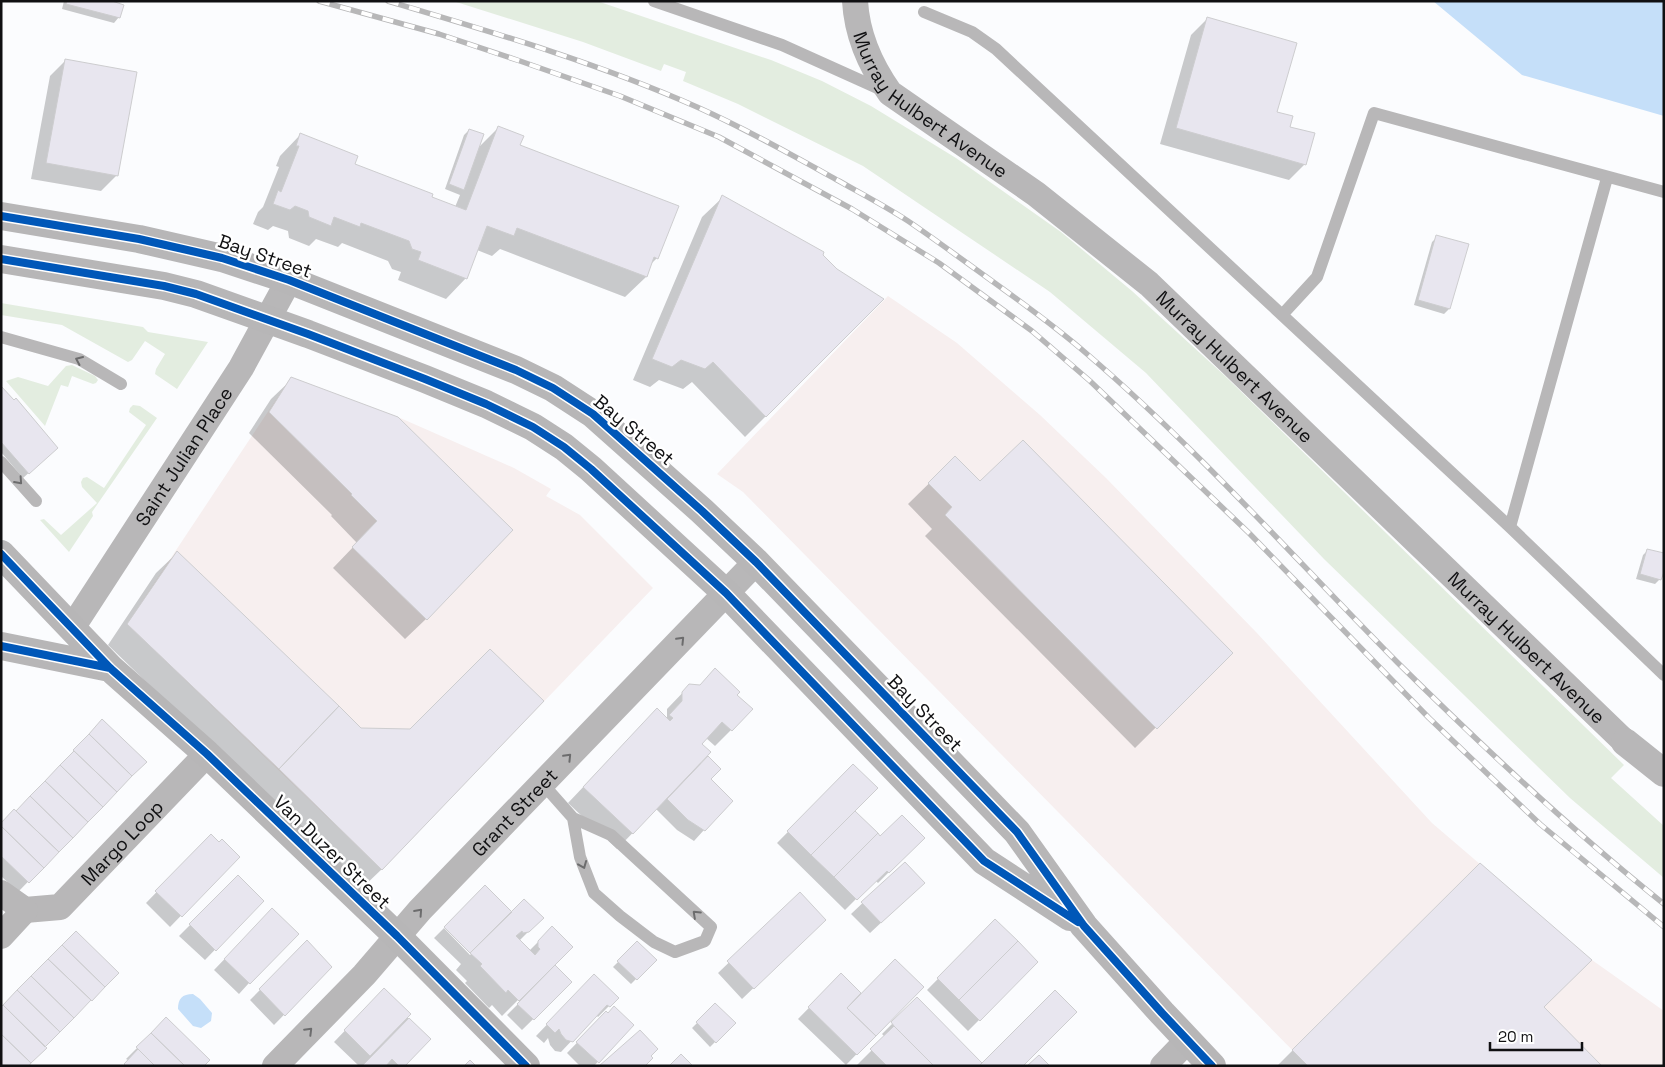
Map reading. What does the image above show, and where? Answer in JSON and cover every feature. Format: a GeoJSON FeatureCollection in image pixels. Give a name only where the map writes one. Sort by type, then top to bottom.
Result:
{"type":"FeatureCollection","features":[{"type":"Feature","properties":{"kind":"main road","name":"Bay Street"},"geometry":{"type":"LineString","coordinates":[[1,216],[177,246],[222,258],[289,280],[516,370],[553,388],[592,414],[702,511],[756,562],[1017,832],[1084,926],[1162,1014],[1212,1066]]}},
{"type":"Feature","properties":{"kind":"main road","name":"Bay Street"},"geometry":{"type":"LineString","coordinates":[[1,259],[164,286],[205,297],[425,379],[504,412],[533,427],[597,474],[726,593],[984,861],[1084,926]]}},
{"type":"Feature","properties":{"kind":"main road","name":"Van Duzer Street"},"geometry":{"type":"LineString","coordinates":[[1,554],[110,668],[207,754],[397,936],[526,1066]]}},
{"type":"Feature","properties":{"kind":"main road"},"geometry":{"type":"LineString","coordinates":[[1,646],[110,668]]}},
{"type":"Feature","properties":{"kind":"street","name":"Murray Hulbert Avenue"},"geometry":{"type":"LineString","coordinates":[[855,1],[861,39],[875,71],[890,93],[1036,194],[1149,284],[1625,742]]}},
{"type":"Feature","properties":{"kind":"street","name":"Saint Julian Place"},"geometry":{"type":"LineString","coordinates":[[72,628],[241,368],[289,280]]}},
{"type":"Feature","properties":{"kind":"street","name":"Grant Street"},"geometry":{"type":"LineString","coordinates":[[275,1066],[364,975],[420,910],[756,562]]}},
{"type":"Feature","properties":{"kind":"street"},"geometry":{"type":"LineString","coordinates":[[1625,742],[1664,773]]}},
{"type":"Feature","properties":{"kind":"street","name":"Margo Loop"},"geometry":{"type":"LineString","coordinates":[[26,910],[60,907],[207,754]]}},
{"type":"Feature","properties":{"kind":"street"},"geometry":{"type":"LineString","coordinates":[[1,892],[26,910],[1,936]]}},
{"type":"Feature","properties":{"kind":"street"},"geometry":{"type":"LineString","coordinates":[[1163,1066],[1188,1040]]}},
{"type":"Feature","properties":{"kind":"lane"},"geometry":{"type":"LineString","coordinates":[[654,1],[782,44],[890,93]]}},
{"type":"Feature","properties":{"kind":"lane"},"geometry":{"type":"LineString","coordinates":[[924,12],[972,32],[996,49],[1510,527],[1664,675]]}},
{"type":"Feature","properties":{"kind":"lane"},"geometry":{"type":"LineString","coordinates":[[1282,315],[1317,278],[1374,113],[1664,192]]}},
{"type":"Feature","properties":{"kind":"lane"},"geometry":{"type":"LineString","coordinates":[[1510,527],[1607,178]]}},
{"type":"Feature","properties":{"kind":"lane"},"geometry":{"type":"LineString","coordinates":[[1,337],[79,359],[121,384]]}},
{"type":"Feature","properties":{"kind":"lane"},"geometry":{"type":"LineString","coordinates":[[1,462],[36,501]]}},
{"type":"Feature","properties":{"kind":"lane"},"geometry":{"type":"LineString","coordinates":[[542,784],[573,818],[611,835],[711,927],[705,941],[675,952],[654,942],[594,893],[580,857],[573,818]]}},
{"type":"Feature","properties":{"kind":"shaded area"},"geometry":{"type":"Polygon","coordinates":[[[453,1],[597,1],[771,60],[822,81],[871,106],[956,158],[1061,232],[1132,291],[1224,375],[1624,765],[1611,778],[1664,826],[1664,878],[1570,798],[1324,559],[1146,373],[1050,292],[863,166],[738,104],[683,81],[686,72],[664,64],[661,71],[583,42],[453,1]]]}},
{"type":"Feature","properties":{"kind":"shaded area"},"geometry":{"type":"Polygon","coordinates":[[[888,296],[957,343],[1040,415],[1106,478],[1256,632],[1432,823],[1592,960],[1664,1011],[1664,1066],[1308,1066],[743,492],[717,474],[888,296]]]}},
{"type":"Feature","properties":{"kind":"shaded area"},"geometry":{"type":"Polygon","coordinates":[[[1,303],[143,327],[148,332],[208,342],[177,389],[155,374],[165,354],[145,341],[132,360],[128,362],[62,325],[1,315],[1,303]]]}},
{"type":"Feature","properties":{"kind":"shaded area"},"geometry":{"type":"Polygon","coordinates":[[[72,365],[95,376],[98,380],[93,384],[72,376],[68,387],[61,385],[45,426],[6,381],[18,377],[48,386],[66,366],[72,365]]]}},
{"type":"Feature","properties":{"kind":"shaded area"},"geometry":{"type":"Polygon","coordinates":[[[291,377],[398,417],[514,468],[551,489],[546,496],[580,515],[653,588],[382,870],[127,624],[291,377]]]}},
{"type":"Feature","properties":{"kind":"shaded area"},"geometry":{"type":"Polygon","coordinates":[[[133,405],[140,406],[157,418],[92,512],[93,516],[69,552],[40,520],[44,519],[61,535],[97,503],[82,487],[81,482],[83,478],[87,477],[104,488],[146,425],[129,412],[133,405]]]}},
{"type":"Feature","properties":{"kind":"water"},"geometry":{"type":"Polygon","coordinates":[[[1433,1],[1664,1],[1664,116],[1522,75],[1433,1]]]}},
{"type":"Feature","properties":{"kind":"water"},"geometry":{"type":"Polygon","coordinates":[[[193,994],[212,1013],[211,1021],[201,1028],[193,1026],[178,1009],[181,998],[193,994]]]}},
{"type":"Feature","properties":{"kind":"building"},"geometry":{"type":"Polygon","coordinates":[[[67,1],[112,1],[124,5],[120,18],[66,4],[67,1]]]}},
{"type":"Feature","properties":{"kind":"building"},"geometry":{"type":"Polygon","coordinates":[[[1207,17],[1297,43],[1277,112],[1293,116],[1290,127],[1315,133],[1306,165],[1176,128],[1207,17]]]}},
{"type":"Feature","properties":{"kind":"building"},"geometry":{"type":"Polygon","coordinates":[[[65,59],[137,72],[118,176],[46,163],[65,59]]]}},
{"type":"Feature","properties":{"kind":"building"},"geometry":{"type":"Polygon","coordinates":[[[498,126],[524,136],[520,145],[679,206],[658,259],[654,257],[647,277],[517,228],[514,236],[487,226],[467,279],[418,260],[421,252],[412,249],[409,241],[361,223],[360,227],[334,217],[331,226],[309,217],[308,211],[295,206],[290,210],[273,204],[278,190],[281,192],[299,146],[296,146],[300,133],[358,156],[355,164],[433,194],[432,197],[466,210],[498,126]]]}},
{"type":"Feature","properties":{"kind":"building"},"geometry":{"type":"Polygon","coordinates":[[[469,129],[484,134],[464,190],[449,184],[469,129]]]}},
{"type":"Feature","properties":{"kind":"building"},"geometry":{"type":"Polygon","coordinates":[[[722,195],[824,252],[823,255],[837,269],[884,299],[766,417],[713,362],[705,369],[681,360],[672,367],[652,359],[722,195]]]}},
{"type":"Feature","properties":{"kind":"building"},"geometry":{"type":"Polygon","coordinates":[[[1436,235],[1469,244],[1450,309],[1418,300],[1436,235]]]}},
{"type":"Feature","properties":{"kind":"building"},"geometry":{"type":"Polygon","coordinates":[[[291,377],[398,417],[513,530],[427,620],[352,547],[377,521],[269,412],[291,377]]]}},
{"type":"Feature","properties":{"kind":"building"},"geometry":{"type":"Polygon","coordinates":[[[1,386],[14,400],[16,398],[58,448],[29,474],[1,442],[1,386]]]}},
{"type":"Feature","properties":{"kind":"building"},"geometry":{"type":"Polygon","coordinates":[[[1023,440],[1233,653],[1157,729],[945,515],[952,507],[928,483],[955,456],[980,481],[1023,440]]]}},
{"type":"Feature","properties":{"kind":"building"},"geometry":{"type":"Polygon","coordinates":[[[1647,549],[1664,553],[1664,572],[1661,580],[1640,574],[1647,549]]]}},
{"type":"Feature","properties":{"kind":"building"},"geometry":{"type":"Polygon","coordinates":[[[177,551],[339,706],[279,769],[127,624],[177,551]]]}},
{"type":"Feature","properties":{"kind":"building"},"geometry":{"type":"Polygon","coordinates":[[[490,649],[544,701],[382,870],[279,769],[339,706],[361,728],[410,729],[490,649]]]}},
{"type":"Feature","properties":{"kind":"building"},"geometry":{"type":"Polygon","coordinates":[[[715,668],[740,692],[737,695],[753,709],[732,731],[722,722],[702,744],[711,752],[633,834],[583,787],[657,708],[670,721],[673,718],[669,715],[682,701],[682,692],[689,684],[700,685],[715,668]]]}},
{"type":"Feature","properties":{"kind":"building"},"geometry":{"type":"Polygon","coordinates":[[[102,719],[147,762],[132,776],[89,734],[102,719]]]}},
{"type":"Feature","properties":{"kind":"building"},"geometry":{"type":"Polygon","coordinates":[[[89,734],[132,776],[117,792],[73,750],[89,734]]]}},
{"type":"Feature","properties":{"kind":"building"},"geometry":{"type":"Polygon","coordinates":[[[74,751],[117,792],[103,807],[60,765],[74,751]]]}},
{"type":"Feature","properties":{"kind":"building"},"geometry":{"type":"Polygon","coordinates":[[[708,756],[721,769],[711,779],[733,801],[705,831],[688,820],[667,799],[708,756]]]}},
{"type":"Feature","properties":{"kind":"building"},"geometry":{"type":"Polygon","coordinates":[[[853,764],[878,788],[811,855],[787,831],[853,764]]]}},
{"type":"Feature","properties":{"kind":"building"},"geometry":{"type":"Polygon","coordinates":[[[60,765],[103,807],[88,822],[45,781],[60,765]]]}},
{"type":"Feature","properties":{"kind":"building"},"geometry":{"type":"Polygon","coordinates":[[[45,781],[88,822],[73,838],[30,796],[45,781]]]}},
{"type":"Feature","properties":{"kind":"building"},"geometry":{"type":"Polygon","coordinates":[[[30,796],[73,838],[59,852],[16,811],[30,796]]]}},
{"type":"Feature","properties":{"kind":"building"},"geometry":{"type":"Polygon","coordinates":[[[14,809],[59,852],[44,868],[1,826],[1,823],[14,809]]]}},
{"type":"Feature","properties":{"kind":"building"},"geometry":{"type":"Polygon","coordinates":[[[855,811],[878,833],[834,877],[811,855],[855,811]]]}},
{"type":"Feature","properties":{"kind":"building"},"geometry":{"type":"Polygon","coordinates":[[[902,815],[925,838],[889,873],[887,871],[857,900],[834,877],[878,833],[880,836],[902,815]]]}},
{"type":"Feature","properties":{"kind":"building"},"geometry":{"type":"Polygon","coordinates":[[[1,826],[44,868],[29,883],[1,856],[1,826]]]}},
{"type":"Feature","properties":{"kind":"building"},"geometry":{"type":"Polygon","coordinates":[[[211,834],[219,842],[222,839],[240,857],[182,917],[155,891],[211,834]]]}},
{"type":"Feature","properties":{"kind":"building"},"geometry":{"type":"Polygon","coordinates":[[[905,862],[925,883],[881,923],[861,902],[905,862]]]}},
{"type":"Feature","properties":{"kind":"building"},"geometry":{"type":"Polygon","coordinates":[[[1480,863],[1592,960],[1544,1007],[1602,1066],[1308,1066],[1292,1050],[1480,863]]]}},
{"type":"Feature","properties":{"kind":"building"},"geometry":{"type":"Polygon","coordinates":[[[238,875],[264,901],[216,951],[189,924],[238,875]]]}},
{"type":"Feature","properties":{"kind":"building"},"geometry":{"type":"Polygon","coordinates":[[[485,885],[512,912],[470,953],[444,927],[485,885]]]}},
{"type":"Feature","properties":{"kind":"building"},"geometry":{"type":"Polygon","coordinates":[[[800,892],[826,920],[754,989],[727,961],[800,892]]]}},
{"type":"Feature","properties":{"kind":"building"},"geometry":{"type":"Polygon","coordinates":[[[524,899],[544,918],[529,932],[523,933],[522,931],[516,936],[535,955],[540,949],[538,941],[552,926],[573,947],[519,1001],[508,990],[506,993],[480,966],[482,964],[470,953],[524,899]]]}},
{"type":"Feature","properties":{"kind":"building"},"geometry":{"type":"Polygon","coordinates":[[[272,908],[299,934],[250,984],[224,959],[272,908]]]}},
{"type":"Feature","properties":{"kind":"building"},"geometry":{"type":"Polygon","coordinates":[[[995,919],[1018,941],[959,1000],[937,978],[995,919]]]}},
{"type":"Feature","properties":{"kind":"building"},"geometry":{"type":"Polygon","coordinates":[[[76,931],[119,973],[105,987],[62,945],[76,931]]]}},
{"type":"Feature","properties":{"kind":"building"},"geometry":{"type":"Polygon","coordinates":[[[307,940],[332,967],[285,1016],[259,989],[307,940]]]}},
{"type":"Feature","properties":{"kind":"building"},"geometry":{"type":"Polygon","coordinates":[[[637,941],[657,960],[637,980],[617,961],[637,941]]]}},
{"type":"Feature","properties":{"kind":"building"},"geometry":{"type":"Polygon","coordinates":[[[1018,941],[1038,962],[980,1021],[959,1000],[1018,941]]]}},
{"type":"Feature","properties":{"kind":"building"},"geometry":{"type":"Polygon","coordinates":[[[62,945],[105,987],[92,1001],[48,959],[62,945]]]}},
{"type":"Feature","properties":{"kind":"building"},"geometry":{"type":"Polygon","coordinates":[[[48,959],[91,1000],[74,1018],[31,976],[48,959]]]}},
{"type":"Feature","properties":{"kind":"building"},"geometry":{"type":"Polygon","coordinates":[[[895,959],[924,987],[876,1036],[847,1008],[895,959]]]}},
{"type":"Feature","properties":{"kind":"building"},"geometry":{"type":"Polygon","coordinates":[[[555,965],[572,982],[534,1020],[517,1004],[555,965]]]}},
{"type":"Feature","properties":{"kind":"building"},"geometry":{"type":"Polygon","coordinates":[[[841,973],[861,993],[847,1008],[876,1036],[857,1055],[808,1007],[841,973]]]}},
{"type":"Feature","properties":{"kind":"building"},"geometry":{"type":"Polygon","coordinates":[[[594,974],[619,998],[610,1007],[607,1005],[573,1042],[566,1040],[559,1029],[555,1033],[546,1024],[594,974]]]}},
{"type":"Feature","properties":{"kind":"building"},"geometry":{"type":"Polygon","coordinates":[[[31,976],[74,1018],[60,1032],[17,990],[31,976]]]}},
{"type":"Feature","properties":{"kind":"building"},"geometry":{"type":"Polygon","coordinates":[[[384,988],[411,1014],[370,1056],[344,1030],[384,988]]]}},
{"type":"Feature","properties":{"kind":"building"},"geometry":{"type":"Polygon","coordinates":[[[17,990],[60,1032],[45,1047],[3,1005],[17,990]]]}},
{"type":"Feature","properties":{"kind":"building"},"geometry":{"type":"Polygon","coordinates":[[[1055,990],[1077,1012],[1023,1066],[979,1066],[1055,990]]]}},
{"type":"Feature","properties":{"kind":"building"},"geometry":{"type":"Polygon","coordinates":[[[917,997],[982,1063],[979,1066],[934,1066],[894,1026],[891,1022],[917,997]]]}},
{"type":"Feature","properties":{"kind":"building"},"geometry":{"type":"Polygon","coordinates":[[[715,1003],[736,1023],[716,1043],[696,1022],[715,1003]]]}},
{"type":"Feature","properties":{"kind":"building"},"geometry":{"type":"Polygon","coordinates":[[[3,1005],[47,1048],[31,1063],[1,1034],[1,1007],[3,1005]]]}},
{"type":"Feature","properties":{"kind":"building"},"geometry":{"type":"Polygon","coordinates":[[[614,1006],[634,1025],[599,1063],[576,1042],[606,1011],[608,1013],[614,1006]]]}},
{"type":"Feature","properties":{"kind":"building"},"geometry":{"type":"Polygon","coordinates":[[[166,1017],[210,1060],[204,1066],[185,1066],[151,1033],[166,1017]]]}},
{"type":"Feature","properties":{"kind":"building"},"geometry":{"type":"Polygon","coordinates":[[[409,1018],[431,1039],[405,1066],[399,1066],[392,1059],[386,1066],[362,1066],[409,1018]]]}},
{"type":"Feature","properties":{"kind":"building"},"geometry":{"type":"Polygon","coordinates":[[[894,1026],[934,1066],[887,1066],[870,1049],[894,1026]]]}},
{"type":"Feature","properties":{"kind":"building"},"geometry":{"type":"Polygon","coordinates":[[[640,1030],[658,1049],[645,1066],[599,1066],[640,1030]]]}},
{"type":"Feature","properties":{"kind":"building"},"geometry":{"type":"Polygon","coordinates":[[[151,1033],[185,1066],[155,1066],[136,1047],[151,1033]]]}},
{"type":"Feature","properties":{"kind":"building"},"geometry":{"type":"Polygon","coordinates":[[[1,1034],[31,1063],[29,1066],[1,1065],[1,1034]]]}},
{"type":"Feature","properties":{"kind":"building"},"geometry":{"type":"Polygon","coordinates":[[[138,1049],[155,1066],[126,1066],[124,1064],[138,1049]]]}},
{"type":"Feature","properties":{"kind":"building"},"geometry":{"type":"Polygon","coordinates":[[[681,1054],[693,1066],[669,1066],[681,1054]]]}},
{"type":"Feature","properties":{"kind":"building"},"geometry":{"type":"Polygon","coordinates":[[[1039,1055],[1050,1066],[1027,1066],[1039,1055]]]}},
{"type":"Feature","properties":{"kind":"building"},"geometry":{"type":"Polygon","coordinates":[[[470,1060],[476,1066],[464,1066],[470,1060]]]}},
{"type":"Feature","properties":{"kind":"railway"},"geometry":{"type":"LineString","coordinates":[[319,1],[439,34],[520,61],[620,96],[719,137],[852,209],[939,263],[1032,331],[1090,381],[1249,533],[1429,718],[1540,824],[1664,927]]}},
{"type":"Feature","properties":{"kind":"railway"},"geometry":{"type":"LineString","coordinates":[[388,1],[583,62],[660,91],[751,133],[908,221],[1016,298],[1087,354],[1128,390],[1207,466],[1398,663],[1462,726],[1595,847],[1664,904]]}},
{"type":"Feature","properties":{"kind":"cycle path"},"geometry":{"type":"LineString","coordinates":[[1,216],[139,239],[222,258],[289,280],[516,370],[553,388],[593,414],[756,562],[1017,832],[1084,926],[1212,1066]]}},
{"type":"Feature","properties":{"kind":"cycle path"},"geometry":{"type":"LineString","coordinates":[[1,259],[164,286],[196,294],[425,379],[486,404],[533,427],[564,447],[591,469],[726,593],[984,861],[1078,922]]}},
{"type":"Feature","properties":{"kind":"cycle path"},"geometry":{"type":"LineString","coordinates":[[1,554],[110,668],[207,754],[397,936],[526,1066]]}},
{"type":"Feature","properties":{"kind":"cycle path"},"geometry":{"type":"LineString","coordinates":[[1,646],[110,668]]}}]}
